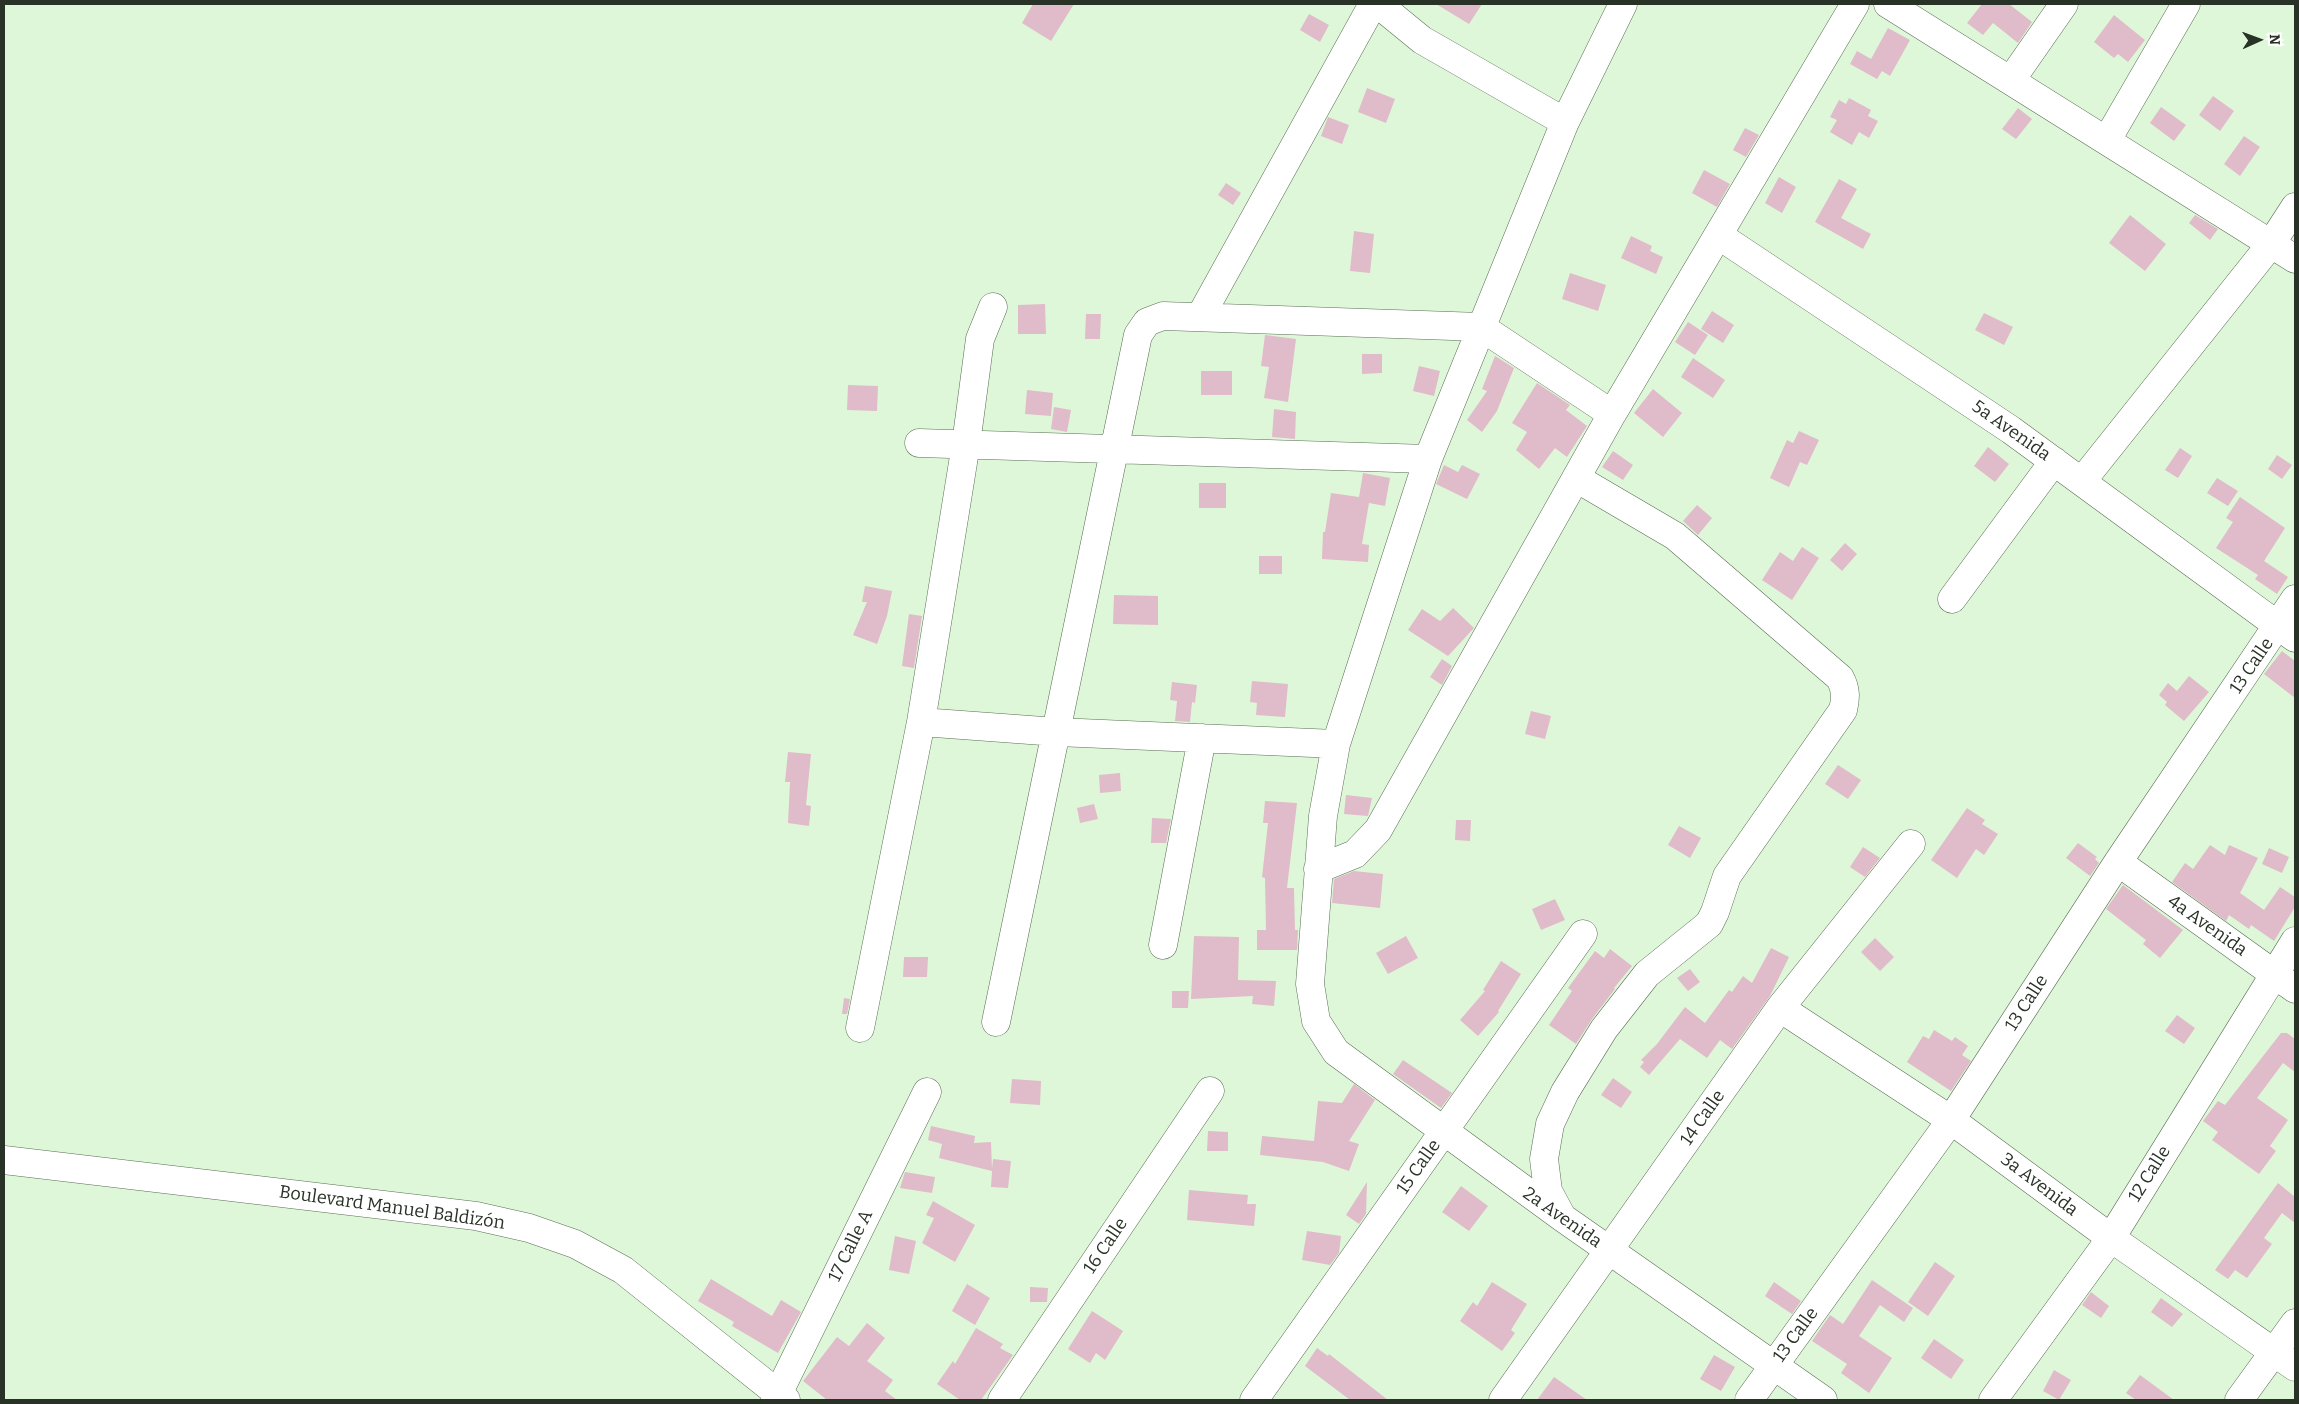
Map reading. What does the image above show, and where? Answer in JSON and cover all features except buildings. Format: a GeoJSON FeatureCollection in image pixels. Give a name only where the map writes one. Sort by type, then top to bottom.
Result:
{"type":"FeatureCollection","features":[{"type":"Feature","properties":{"kind":"street"},"geometry":{"type":"LineString","coordinates":[[1200,317],[1373,4]]}},
{"type":"Feature","properties":{"kind":"street"},"geometry":{"type":"LineString","coordinates":[[1378,4],[1422,40],[1564,122]]}},
{"type":"Feature","properties":{"kind":"street"},"geometry":{"type":"LineString","coordinates":[[1623,4],[1564,122],[1428,458],[1336,744],[1323,816],[1318,869],[1355,854],[1378,830],[1612,414],[1855,4]]}},
{"type":"Feature","properties":{"kind":"street"},"geometry":{"type":"LineString","coordinates":[[1888,4],[2295,259]]}},
{"type":"Feature","properties":{"kind":"street"},"geometry":{"type":"LineString","coordinates":[[2011,80],[2064,4]]}},
{"type":"Feature","properties":{"kind":"street"},"geometry":{"type":"LineString","coordinates":[[2106,140],[2186,4]]}},
{"type":"Feature","properties":{"kind":"street"},"geometry":{"type":"LineString","coordinates":[[2082,481],[2271,244],[2295,207]]}},
{"type":"Feature","properties":{"kind":"street","name":"5a Avenida"},"geometry":{"type":"LineString","coordinates":[[1718,235],[2011,430],[2287,632]]}},
{"type":"Feature","properties":{"kind":"street"},"geometry":{"type":"LineString","coordinates":[[860,1028],[921,722],[966,444],[980,339],[993,308]]}},
{"type":"Feature","properties":{"kind":"street"},"geometry":{"type":"LineString","coordinates":[[996,1022],[1138,335],[1147,322],[1163,316],[1481,328],[1612,414]]}},
{"type":"Feature","properties":{"kind":"street"},"geometry":{"type":"LineString","coordinates":[[919,443],[1428,458]]}},
{"type":"Feature","properties":{"kind":"street"},"geometry":{"type":"LineString","coordinates":[[1952,598],[2054,461]]}},
{"type":"Feature","properties":{"kind":"street"},"geometry":{"type":"LineString","coordinates":[[1563,1218],[1548,1191],[1544,1159],[1550,1124],[1565,1092],[1604,1029],[1647,974],[1709,924],[1727,876],[1843,710],[1846,699],[1845,687],[1840,678],[1675,536],[1576,478]]}},
{"type":"Feature","properties":{"kind":"street","name":"13 Calle"},"geometry":{"type":"LineString","coordinates":[[1749,1400],[1951,1120],[2118,862],[2287,632],[2295,599]]}},
{"type":"Feature","properties":{"kind":"street"},"geometry":{"type":"LineString","coordinates":[[921,722],[1057,732],[1336,744]]}},
{"type":"Feature","properties":{"kind":"street"},"geometry":{"type":"LineString","coordinates":[[1163,945],[1202,738]]}},
{"type":"Feature","properties":{"kind":"street","name":"14 Calle"},"geometry":{"type":"LineString","coordinates":[[1503,1400],[1780,1008],[1911,844]]}},
{"type":"Feature","properties":{"kind":"street","name":"4a Avenida"},"geometry":{"type":"LineString","coordinates":[[2118,862],[2285,981]]}},
{"type":"Feature","properties":{"kind":"street","name":"2a Avenida"},"geometry":{"type":"LineString","coordinates":[[1318,869],[1310,984],[1316,1021],[1336,1052],[1443,1132],[1609,1251],[1823,1400]]}},
{"type":"Feature","properties":{"kind":"street","name":"15 Calle"},"geometry":{"type":"LineString","coordinates":[[1254,1400],[1583,934]]}},
{"type":"Feature","properties":{"kind":"street","name":"12 Calle"},"geometry":{"type":"LineString","coordinates":[[1993,1400],[2110,1238],[2285,981],[2295,941]]}},
{"type":"Feature","properties":{"kind":"street","name":"3a Avenida"},"geometry":{"type":"LineString","coordinates":[[1780,1008],[1951,1120],[2110,1238],[2285,1360]]}},
{"type":"Feature","properties":{"kind":"street","name":"16 Calle"},"geometry":{"type":"LineString","coordinates":[[1002,1400],[1210,1091]]}},
{"type":"Feature","properties":{"kind":"street","name":"17 Calle A"},"geometry":{"type":"LineString","coordinates":[[780,1398],[927,1092]]}},
{"type":"Feature","properties":{"kind":"street","name":"Boulevard Manuel Baldizón"},"geometry":{"type":"LineString","coordinates":[[4,1160],[476,1216],[529,1228],[576,1244],[623,1270],[780,1398]]}},
{"type":"Feature","properties":{"kind":"street"},"geometry":{"type":"LineString","coordinates":[[2239,1400],[2285,1360],[2295,1323]]}}]}
